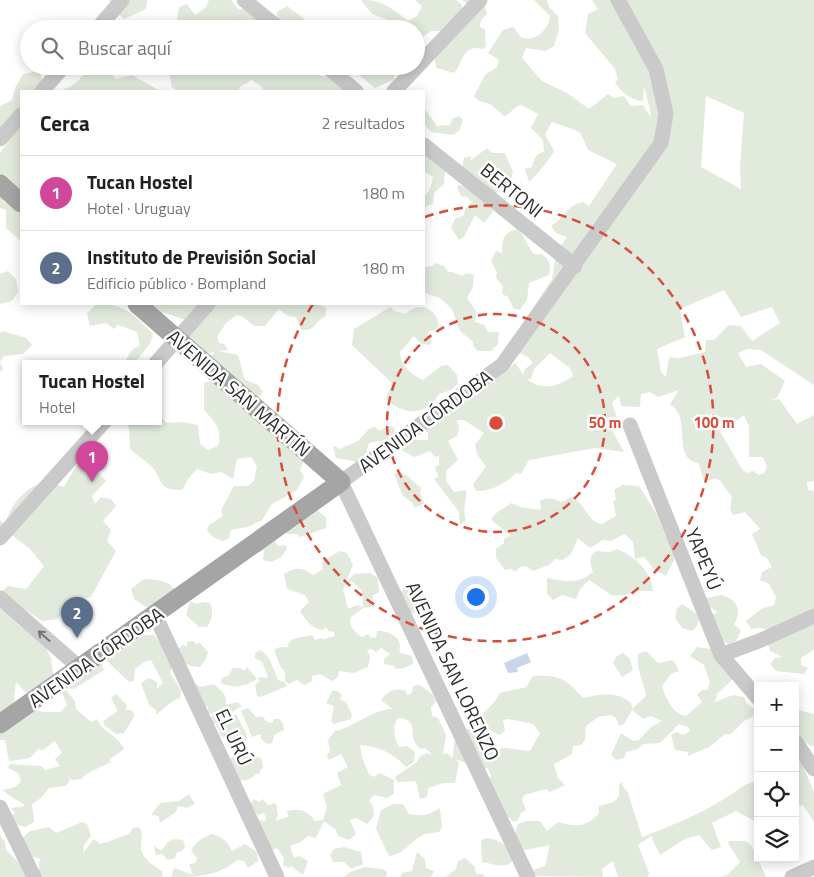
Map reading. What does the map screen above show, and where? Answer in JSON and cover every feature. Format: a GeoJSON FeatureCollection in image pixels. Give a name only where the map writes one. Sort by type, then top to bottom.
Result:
{"type":"FeatureCollection","features":[{"type":"Feature","properties":{"kind":"main road"},"geometry":{"type":"LineString","coordinates":[[0,184],[20,202]]}},
{"type":"Feature","properties":{"kind":"main road","name":"AVENIDA SAN MARTÍN"},"geometry":{"type":"LineString","coordinates":[[138,305],[341,482]]}},
{"type":"Feature","properties":{"kind":"main road","name":"AVENIDA CÓRDOBA"},"geometry":{"type":"LineString","coordinates":[[0,724],[341,482]]}},
{"type":"Feature","properties":{"kind":"street"},"geometry":{"type":"LineString","coordinates":[[105,20],[122,0]]}},
{"type":"Feature","properties":{"kind":"street"},"geometry":{"type":"LineString","coordinates":[[244,0],[269,20]]}},
{"type":"Feature","properties":{"kind":"street"},"geometry":{"type":"LineString","coordinates":[[425,58],[480,0]]}},
{"type":"Feature","properties":{"kind":"street","name":"AVENIDA CÓRDOBA"},"geometry":{"type":"LineString","coordinates":[[341,482],[502,365],[575,266],[661,143],[666,114],[656,69],[618,0]]}},
{"type":"Feature","properties":{"kind":"street"},"geometry":{"type":"LineString","coordinates":[[43,90],[56,75]]}},
{"type":"Feature","properties":{"kind":"street"},"geometry":{"type":"LineString","coordinates":[[337,75],[355,90]]}},
{"type":"Feature","properties":{"kind":"street"},"geometry":{"type":"LineString","coordinates":[[395,90],[409,75]]}},
{"type":"Feature","properties":{"kind":"street"},"geometry":{"type":"LineString","coordinates":[[0,139],[20,116]]}},
{"type":"Feature","properties":{"kind":"street","name":"BERTONI"},"geometry":{"type":"LineString","coordinates":[[425,146],[575,266]]}},
{"type":"Feature","properties":{"kind":"street"},"geometry":{"type":"LineString","coordinates":[[159,360],[207,305]]}},
{"type":"Feature","properties":{"kind":"street"},"geometry":{"type":"LineString","coordinates":[[0,538],[101,425]]}},
{"type":"Feature","properties":{"kind":"street","name":"YAPEYÚ"},"geometry":{"type":"LineString","coordinates":[[630,425],[721,655],[754,693]]}},
{"type":"Feature","properties":{"kind":"street","name":"AVENIDA SAN LORENZO"},"geometry":{"type":"LineString","coordinates":[[341,482],[528,877]]}},
{"type":"Feature","properties":{"kind":"street"},"geometry":{"type":"LineString","coordinates":[[0,598],[80,668]]}},
{"type":"Feature","properties":{"kind":"street","name":"EL URÚ"},"geometry":{"type":"LineString","coordinates":[[155,615],[277,877]]}},
{"type":"Feature","properties":{"kind":"street"},"geometry":{"type":"LineString","coordinates":[[721,655],[759,641],[814,616]]}},
{"type":"Feature","properties":{"kind":"street"},"geometry":{"type":"LineString","coordinates":[[799,747],[814,769]]}},
{"type":"Feature","properties":{"kind":"street"},"geometry":{"type":"LineString","coordinates":[[0,807],[34,877]]}},
{"type":"Feature","properties":{"kind":"street"},"geometry":{"type":"LineString","coordinates":[[792,877],[814,866]]}},
{"type":"Feature","properties":{"kind":"shaded area"},"geometry":{"type":"Polygon","coordinates":[[[109,0],[147,0],[146,9],[124,19],[117,13],[109,0]]]}},
{"type":"Feature","properties":{"kind":"shaded area"},"geometry":{"type":"Polygon","coordinates":[[[209,0],[231,0],[238,9],[255,9],[267,20],[177,20],[179,7],[187,4],[195,15],[206,7],[209,0]]]}},
{"type":"Feature","properties":{"kind":"shaded area"},"geometry":{"type":"Polygon","coordinates":[[[361,0],[381,3],[407,20],[388,20],[372,14],[361,0]]]}},
{"type":"Feature","properties":{"kind":"shaded area"},"geometry":{"type":"Polygon","coordinates":[[[415,0],[456,0],[462,5],[461,14],[442,31],[431,31],[425,35],[425,20],[410,20],[417,16],[422,6],[415,0]]]}},
{"type":"Feature","properties":{"kind":"shaded area"},"geometry":{"type":"Polygon","coordinates":[[[462,0],[469,0],[468,3],[484,2],[487,14],[481,20],[480,27],[485,29],[486,46],[483,49],[476,48],[467,52],[454,73],[436,68],[434,55],[468,4],[462,0]]]}},
{"type":"Feature","properties":{"kind":"shaded area"},"geometry":{"type":"Polygon","coordinates":[[[534,0],[547,0],[549,7],[558,16],[559,30],[554,46],[545,51],[526,48],[522,58],[542,81],[567,93],[589,109],[608,94],[614,98],[624,96],[631,106],[643,105],[650,116],[644,86],[643,101],[631,98],[624,93],[615,83],[618,79],[615,69],[585,33],[588,14],[598,9],[592,0],[814,0],[814,385],[761,350],[748,349],[738,353],[746,367],[761,364],[785,381],[777,398],[767,401],[779,399],[797,424],[814,415],[814,481],[807,482],[808,490],[814,491],[814,650],[801,658],[801,665],[808,668],[804,674],[776,671],[770,664],[775,658],[783,657],[770,651],[768,644],[779,632],[762,628],[751,629],[746,621],[761,609],[774,605],[776,597],[769,584],[760,580],[762,572],[772,567],[767,558],[761,555],[752,534],[760,529],[745,512],[733,515],[730,509],[732,496],[716,478],[704,482],[699,464],[687,456],[684,450],[680,417],[670,404],[679,390],[658,397],[650,392],[641,394],[640,407],[621,406],[619,395],[612,403],[617,418],[612,430],[624,452],[595,448],[529,460],[521,474],[516,473],[498,486],[481,491],[476,491],[473,484],[486,467],[477,454],[475,445],[484,433],[464,420],[457,420],[459,429],[457,436],[448,441],[458,460],[446,471],[446,481],[454,492],[466,490],[464,512],[466,520],[460,525],[459,512],[434,479],[438,477],[435,467],[439,465],[439,456],[435,457],[430,451],[415,457],[397,448],[413,436],[416,440],[428,440],[428,433],[423,430],[516,363],[523,375],[525,369],[533,363],[528,357],[517,352],[528,329],[522,324],[552,279],[556,254],[567,237],[556,233],[551,226],[573,206],[583,202],[589,206],[617,164],[588,150],[580,132],[552,122],[545,134],[554,151],[529,182],[525,169],[532,167],[536,157],[544,152],[543,140],[531,128],[538,114],[521,105],[504,116],[490,104],[479,101],[474,96],[485,75],[497,67],[499,60],[488,53],[503,30],[513,27],[522,38],[532,38],[544,30],[550,16],[534,0]],[[706,96],[701,167],[741,189],[740,165],[744,113],[706,96]],[[724,290],[680,309],[685,337],[657,349],[661,372],[666,377],[669,357],[679,358],[705,352],[706,340],[714,340],[729,325],[741,326],[752,341],[780,323],[772,307],[741,317],[724,290]],[[550,353],[534,369],[531,379],[527,379],[539,385],[556,385],[573,376],[570,368],[550,353]],[[713,413],[710,414],[742,469],[747,473],[753,471],[759,475],[764,473],[767,467],[763,457],[749,457],[749,426],[744,415],[733,423],[713,413]]]}},
{"type":"Feature","properties":{"kind":"shaded area"},"geometry":{"type":"Polygon","coordinates":[[[287,6],[305,20],[278,20],[277,12],[287,6]]]}},
{"type":"Feature","properties":{"kind":"shaded area"},"geometry":{"type":"Polygon","coordinates":[[[22,75],[40,75],[45,87],[44,90],[20,90],[20,121],[0,128],[0,106],[12,100],[16,86],[22,75]]]}},
{"type":"Feature","properties":{"kind":"shaded area"},"geometry":{"type":"Polygon","coordinates":[[[83,75],[112,75],[116,79],[132,75],[158,90],[60,90],[76,83],[83,75]]]}},
{"type":"Feature","properties":{"kind":"shaded area"},"geometry":{"type":"Polygon","coordinates":[[[170,75],[319,75],[330,77],[343,90],[262,90],[263,88],[252,80],[241,86],[239,90],[176,90],[172,87],[170,75]]]}},
{"type":"Feature","properties":{"kind":"shaded area"},"geometry":{"type":"Polygon","coordinates":[[[359,75],[394,75],[393,80],[375,88],[359,75]]]}},
{"type":"Feature","properties":{"kind":"shaded area"},"geometry":{"type":"Polygon","coordinates":[[[425,109],[437,126],[450,125],[452,119],[459,116],[463,120],[459,131],[453,135],[431,132],[425,125],[425,109]]]}},
{"type":"Feature","properties":{"kind":"shaded area"},"geometry":{"type":"Polygon","coordinates":[[[20,124],[20,202],[0,178],[0,153],[20,124]]]}},
{"type":"Feature","properties":{"kind":"shaded area"},"geometry":{"type":"Polygon","coordinates":[[[487,148],[492,153],[505,153],[513,172],[510,184],[494,194],[462,167],[464,158],[471,156],[470,161],[487,148]]]}},
{"type":"Feature","properties":{"kind":"shaded area"},"geometry":{"type":"Polygon","coordinates":[[[425,153],[445,171],[444,184],[434,193],[433,204],[425,207],[425,195],[430,190],[433,177],[425,172],[425,153]]]}},
{"type":"Feature","properties":{"kind":"shaded area"},"geometry":{"type":"Polygon","coordinates":[[[458,185],[468,188],[479,195],[488,203],[493,212],[484,223],[475,215],[464,237],[459,240],[451,228],[455,219],[464,215],[465,209],[472,202],[466,196],[462,197],[457,188],[458,185]]]}},
{"type":"Feature","properties":{"kind":"shaded area"},"geometry":{"type":"Polygon","coordinates":[[[0,193],[4,202],[18,206],[20,209],[20,240],[6,228],[6,210],[0,208],[0,193]]]}},
{"type":"Feature","properties":{"kind":"shaded area"},"geometry":{"type":"Polygon","coordinates":[[[517,229],[534,254],[542,254],[549,263],[550,269],[549,275],[529,283],[527,300],[520,310],[514,309],[508,297],[502,294],[503,286],[496,278],[497,272],[491,261],[496,251],[502,253],[504,237],[509,232],[517,229]]]}},
{"type":"Feature","properties":{"kind":"shaded area"},"geometry":{"type":"Polygon","coordinates":[[[436,263],[444,266],[448,272],[462,276],[467,273],[474,275],[473,287],[467,298],[476,311],[475,322],[484,325],[488,332],[499,332],[498,344],[491,351],[478,351],[473,346],[473,342],[460,331],[452,309],[440,298],[425,293],[425,267],[432,266],[436,263]]]}},
{"type":"Feature","properties":{"kind":"shaded area"},"geometry":{"type":"Polygon","coordinates":[[[8,271],[16,279],[18,292],[12,301],[0,304],[0,274],[8,271]]]}},
{"type":"Feature","properties":{"kind":"shaded area"},"geometry":{"type":"Polygon","coordinates":[[[96,305],[111,305],[122,308],[140,321],[153,334],[150,344],[137,360],[126,360],[132,350],[140,345],[137,332],[118,325],[114,329],[106,323],[90,326],[87,313],[96,305]]]}},
{"type":"Feature","properties":{"kind":"shaded area"},"geometry":{"type":"Polygon","coordinates":[[[138,305],[320,305],[326,308],[326,316],[310,329],[301,330],[296,317],[288,316],[279,309],[265,326],[254,326],[243,317],[237,315],[226,323],[217,337],[219,343],[224,344],[228,350],[218,351],[238,355],[245,380],[258,385],[263,392],[258,398],[300,452],[303,463],[300,470],[304,477],[297,490],[272,504],[262,520],[248,527],[231,530],[229,538],[223,541],[213,537],[207,531],[209,525],[223,516],[221,510],[234,486],[248,486],[254,481],[257,466],[251,457],[237,459],[233,479],[221,472],[211,474],[197,469],[188,479],[182,490],[174,490],[162,484],[152,467],[130,449],[127,425],[162,425],[162,418],[166,423],[182,422],[198,425],[200,444],[208,450],[218,446],[219,440],[217,426],[204,410],[204,383],[215,380],[210,358],[215,351],[206,354],[187,339],[186,320],[164,313],[150,315],[138,305]]]}},
{"type":"Feature","properties":{"kind":"shaded area"},"geometry":{"type":"Polygon","coordinates":[[[390,307],[395,311],[405,314],[415,308],[426,308],[434,314],[439,325],[435,330],[427,332],[432,342],[430,345],[421,344],[414,336],[400,352],[402,361],[407,369],[423,380],[441,366],[448,365],[457,375],[458,383],[451,390],[439,394],[428,407],[421,410],[407,411],[386,399],[392,383],[352,345],[354,329],[390,307]]]}},
{"type":"Feature","properties":{"kind":"shaded area"},"geometry":{"type":"Polygon","coordinates":[[[3,331],[26,338],[32,345],[23,354],[4,356],[0,362],[0,333],[3,331]]]}},
{"type":"Feature","properties":{"kind":"shaded area"},"geometry":{"type":"Polygon","coordinates":[[[388,426],[394,427],[395,431],[391,439],[369,443],[365,457],[358,462],[336,458],[333,447],[335,446],[339,449],[358,441],[370,428],[375,427],[379,431],[388,426]]]}},
{"type":"Feature","properties":{"kind":"shaded area"},"geometry":{"type":"Polygon","coordinates":[[[78,462],[94,468],[106,481],[92,496],[95,504],[101,497],[111,499],[116,506],[103,521],[111,530],[107,541],[116,551],[91,597],[68,607],[58,619],[42,621],[0,593],[8,586],[26,589],[44,566],[29,548],[9,533],[0,536],[0,520],[5,525],[9,513],[17,500],[34,486],[46,483],[64,487],[78,462]]]}},
{"type":"Feature","properties":{"kind":"shaded area"},"geometry":{"type":"Polygon","coordinates":[[[394,474],[406,475],[421,488],[420,493],[424,504],[414,508],[413,503],[403,496],[394,474]]]}},
{"type":"Feature","properties":{"kind":"shaded area"},"geometry":{"type":"Polygon","coordinates":[[[622,485],[639,486],[656,513],[667,539],[675,550],[674,560],[666,576],[654,569],[644,557],[635,559],[633,542],[625,534],[611,541],[603,540],[590,548],[578,538],[571,554],[563,560],[555,559],[549,565],[533,571],[525,566],[518,568],[516,572],[511,569],[505,570],[496,558],[496,549],[504,543],[504,539],[511,535],[491,520],[495,514],[511,503],[521,507],[541,510],[540,501],[550,498],[561,502],[571,497],[580,503],[592,520],[602,524],[616,516],[613,501],[616,500],[614,490],[622,485]]]}},
{"type":"Feature","properties":{"kind":"shaded area"},"geometry":{"type":"Polygon","coordinates":[[[317,510],[326,517],[326,528],[300,537],[297,534],[287,534],[285,527],[279,520],[279,515],[317,510]]]}},
{"type":"Feature","properties":{"kind":"shaded area"},"geometry":{"type":"Polygon","coordinates":[[[269,540],[275,541],[278,546],[286,545],[287,549],[281,557],[271,562],[263,560],[264,550],[259,553],[257,546],[269,540]]]}},
{"type":"Feature","properties":{"kind":"shaded area"},"geometry":{"type":"Polygon","coordinates":[[[617,549],[641,565],[649,577],[653,591],[637,591],[631,594],[613,596],[589,580],[580,589],[576,599],[562,595],[553,600],[547,594],[547,578],[571,581],[582,579],[593,572],[590,560],[596,551],[609,552],[617,549]]]}},
{"type":"Feature","properties":{"kind":"shaded area"},"geometry":{"type":"Polygon","coordinates":[[[340,551],[347,553],[353,565],[343,589],[348,609],[357,605],[363,607],[362,591],[353,582],[348,581],[354,574],[370,573],[378,578],[379,592],[372,596],[375,607],[363,608],[350,618],[350,624],[353,629],[362,637],[368,634],[371,638],[376,637],[377,631],[391,634],[399,642],[400,653],[412,656],[413,664],[395,669],[394,666],[384,664],[384,659],[390,654],[381,648],[376,652],[372,649],[367,650],[370,657],[368,667],[354,673],[339,671],[338,677],[332,681],[320,674],[312,676],[312,681],[304,685],[297,680],[289,684],[285,681],[285,672],[280,666],[274,650],[280,647],[290,647],[287,645],[293,639],[312,635],[315,640],[322,638],[324,640],[334,637],[334,632],[328,631],[326,627],[323,630],[312,626],[300,611],[309,602],[305,595],[287,589],[284,574],[299,569],[306,570],[313,575],[323,569],[322,561],[340,551]]]}},
{"type":"Feature","properties":{"kind":"shaded area"},"geometry":{"type":"Polygon","coordinates":[[[144,579],[163,581],[177,592],[152,611],[134,599],[131,589],[144,579]]]}},
{"type":"Feature","properties":{"kind":"shaded area"},"geometry":{"type":"Polygon","coordinates":[[[409,587],[426,605],[424,612],[407,614],[401,592],[404,588],[409,587]]]}},
{"type":"Feature","properties":{"kind":"shaded area"},"geometry":{"type":"Polygon","coordinates":[[[721,595],[735,602],[738,614],[734,624],[741,631],[736,641],[728,644],[719,637],[712,615],[718,612],[706,605],[707,598],[721,595]]]}},
{"type":"Feature","properties":{"kind":"shaded area"},"geometry":{"type":"Polygon","coordinates":[[[190,601],[196,604],[210,603],[212,615],[207,627],[199,627],[186,615],[190,601]]]}},
{"type":"Feature","properties":{"kind":"shaded area"},"geometry":{"type":"Polygon","coordinates":[[[682,604],[700,616],[697,626],[692,631],[682,628],[675,618],[677,609],[682,604]]]}},
{"type":"Feature","properties":{"kind":"shaded area"},"geometry":{"type":"Polygon","coordinates":[[[0,608],[21,627],[41,638],[51,658],[54,681],[40,696],[25,692],[16,682],[12,716],[0,720],[0,608]]]}},
{"type":"Feature","properties":{"kind":"shaded area"},"geometry":{"type":"Polygon","coordinates":[[[154,635],[168,652],[172,662],[170,673],[181,690],[180,698],[170,703],[156,715],[156,710],[149,705],[141,683],[149,678],[157,682],[157,689],[163,683],[151,660],[144,662],[135,669],[134,681],[129,682],[107,661],[103,661],[133,638],[154,635]]]}},
{"type":"Feature","properties":{"kind":"shaded area"},"geometry":{"type":"Polygon","coordinates":[[[193,641],[196,644],[200,643],[208,652],[206,659],[200,667],[191,666],[180,661],[177,651],[182,645],[187,646],[187,642],[193,641]]]}},
{"type":"Feature","properties":{"kind":"shaded area"},"geometry":{"type":"Polygon","coordinates":[[[697,647],[711,649],[732,674],[732,680],[717,694],[715,702],[733,695],[744,697],[747,704],[754,708],[754,716],[744,721],[731,734],[725,734],[709,747],[688,756],[688,752],[675,750],[671,735],[677,732],[683,735],[690,731],[688,727],[679,724],[660,743],[643,744],[638,749],[626,752],[624,758],[616,760],[611,755],[621,733],[633,741],[639,740],[651,727],[662,721],[651,716],[643,719],[632,710],[624,724],[619,726],[616,718],[611,715],[598,717],[586,726],[585,740],[581,745],[573,746],[572,754],[554,764],[558,778],[565,785],[550,792],[546,789],[524,795],[522,800],[526,810],[521,813],[518,820],[513,822],[509,817],[500,817],[485,786],[491,776],[488,768],[483,769],[455,759],[459,763],[455,783],[444,783],[428,788],[427,797],[420,799],[416,781],[397,782],[395,777],[417,762],[420,756],[427,753],[432,755],[425,748],[421,749],[416,744],[410,722],[398,718],[394,728],[396,740],[399,747],[407,746],[415,752],[414,762],[406,767],[386,752],[374,747],[360,745],[362,757],[369,774],[374,777],[380,773],[394,780],[394,794],[387,798],[374,795],[369,801],[373,806],[374,816],[367,824],[356,818],[350,820],[356,834],[349,840],[338,836],[336,830],[324,821],[316,838],[308,836],[301,842],[290,846],[294,858],[299,856],[308,861],[303,875],[291,866],[289,868],[283,865],[284,858],[277,848],[272,850],[255,819],[265,821],[264,813],[257,815],[250,804],[254,799],[259,802],[263,799],[268,805],[276,803],[278,814],[276,821],[288,817],[287,811],[296,810],[306,812],[315,821],[323,820],[327,807],[323,794],[341,785],[337,773],[348,767],[341,754],[329,760],[327,756],[330,750],[328,740],[335,731],[377,712],[392,709],[381,700],[386,694],[398,689],[406,691],[407,695],[412,693],[413,686],[420,685],[433,695],[436,702],[431,707],[432,716],[438,718],[446,735],[443,754],[447,753],[453,758],[455,739],[458,735],[465,729],[480,728],[477,724],[500,693],[526,687],[533,676],[550,676],[567,682],[583,698],[608,694],[626,699],[631,703],[632,709],[646,696],[639,671],[638,654],[646,651],[658,663],[673,660],[679,671],[671,674],[662,686],[673,709],[686,716],[702,702],[697,695],[702,690],[707,690],[710,683],[704,665],[690,656],[697,647]],[[508,719],[503,720],[505,731],[499,735],[488,729],[482,729],[493,737],[499,749],[530,751],[540,733],[533,724],[508,719]]]}},
{"type":"Feature","properties":{"kind":"shaded area"},"geometry":{"type":"Polygon","coordinates":[[[261,650],[269,658],[278,680],[286,683],[287,686],[261,697],[257,696],[255,685],[259,682],[258,677],[266,678],[268,676],[262,662],[255,658],[255,653],[261,650]]]}},
{"type":"Feature","properties":{"kind":"shaded area"},"geometry":{"type":"Polygon","coordinates":[[[623,653],[630,659],[633,670],[622,677],[613,663],[616,657],[623,653]]]}},
{"type":"Feature","properties":{"kind":"shaded area"},"geometry":{"type":"Polygon","coordinates":[[[100,660],[104,670],[74,689],[64,688],[75,701],[76,709],[91,722],[97,719],[103,728],[118,740],[124,749],[110,759],[111,762],[88,773],[81,779],[72,780],[68,776],[70,780],[66,786],[49,788],[41,798],[32,804],[34,822],[25,827],[13,824],[10,816],[15,813],[11,808],[25,806],[3,790],[15,787],[21,781],[18,773],[8,768],[10,764],[41,766],[45,770],[60,766],[55,759],[62,753],[55,741],[43,750],[38,749],[30,758],[9,761],[5,740],[0,740],[0,721],[9,718],[14,720],[30,708],[43,712],[61,712],[67,705],[58,684],[62,684],[71,674],[85,671],[88,666],[100,660]]]}},
{"type":"Feature","properties":{"kind":"shaded area"},"geometry":{"type":"Polygon","coordinates":[[[247,667],[257,679],[239,686],[229,686],[221,683],[222,678],[228,676],[233,668],[240,668],[244,671],[247,667]]]}},
{"type":"Feature","properties":{"kind":"shaded area"},"geometry":{"type":"Polygon","coordinates":[[[196,684],[200,687],[214,684],[225,696],[225,705],[237,702],[242,706],[224,717],[227,719],[236,714],[247,735],[246,742],[237,743],[221,736],[216,724],[211,722],[213,714],[208,713],[208,707],[200,704],[193,686],[196,684]]]}},
{"type":"Feature","properties":{"kind":"shaded area"},"geometry":{"type":"Polygon","coordinates":[[[332,691],[338,691],[342,696],[340,700],[346,702],[352,715],[351,719],[334,724],[331,721],[334,706],[326,703],[332,691]]]}},
{"type":"Feature","properties":{"kind":"shaded area"},"geometry":{"type":"Polygon","coordinates":[[[116,694],[127,705],[126,710],[131,710],[135,715],[124,733],[116,734],[104,725],[103,721],[118,711],[111,698],[116,694]]]}},
{"type":"Feature","properties":{"kind":"shaded area"},"geometry":{"type":"Polygon","coordinates":[[[248,708],[256,717],[262,716],[267,722],[272,723],[274,719],[279,719],[283,723],[284,730],[274,735],[272,743],[267,744],[261,739],[261,734],[252,737],[241,711],[248,708]]]}},
{"type":"Feature","properties":{"kind":"shaded area"},"geometry":{"type":"Polygon","coordinates":[[[799,710],[814,714],[814,746],[805,742],[802,744],[799,741],[799,710]]]}},
{"type":"Feature","properties":{"kind":"shaded area"},"geometry":{"type":"Polygon","coordinates":[[[234,753],[245,754],[250,758],[253,756],[261,758],[263,766],[259,774],[248,779],[236,780],[222,774],[234,753]]]}},
{"type":"Feature","properties":{"kind":"shaded area"},"geometry":{"type":"Polygon","coordinates":[[[799,756],[814,792],[814,822],[803,805],[799,806],[799,756]]]}},
{"type":"Feature","properties":{"kind":"shaded area"},"geometry":{"type":"Polygon","coordinates":[[[754,781],[754,821],[736,811],[712,823],[721,847],[712,850],[699,835],[685,839],[660,855],[651,836],[638,845],[649,873],[648,877],[618,877],[613,861],[602,869],[603,877],[533,876],[533,870],[545,866],[550,845],[521,851],[514,836],[518,824],[527,821],[540,821],[547,831],[558,822],[570,825],[585,824],[599,813],[599,806],[614,802],[619,796],[619,784],[623,782],[622,785],[628,793],[642,837],[714,805],[754,781]]]}},
{"type":"Feature","properties":{"kind":"shaded area"},"geometry":{"type":"Polygon","coordinates":[[[189,794],[195,804],[187,808],[178,806],[176,812],[160,823],[159,816],[151,815],[160,803],[179,801],[189,794]]]}},
{"type":"Feature","properties":{"kind":"shaded area"},"geometry":{"type":"Polygon","coordinates":[[[394,804],[403,804],[409,814],[418,815],[428,814],[440,808],[442,827],[439,832],[423,835],[399,853],[389,856],[376,829],[381,810],[394,804]]]}},
{"type":"Feature","properties":{"kind":"shaded area"},"geometry":{"type":"Polygon","coordinates":[[[82,822],[87,824],[91,836],[84,845],[83,853],[94,839],[100,844],[129,834],[133,828],[139,827],[142,835],[141,847],[143,855],[162,871],[163,877],[0,877],[0,835],[5,842],[6,850],[25,869],[39,872],[39,861],[41,862],[39,858],[28,856],[14,846],[30,831],[49,827],[56,833],[82,822]]]}},
{"type":"Feature","properties":{"kind":"shaded area"},"geometry":{"type":"Polygon","coordinates":[[[212,834],[224,840],[232,851],[245,844],[257,852],[258,861],[248,868],[244,861],[237,860],[214,873],[198,876],[171,877],[174,868],[193,875],[189,864],[195,863],[197,858],[191,851],[200,840],[212,834]]]}},
{"type":"Feature","properties":{"kind":"shaded area"},"geometry":{"type":"Polygon","coordinates":[[[487,838],[496,840],[506,847],[514,858],[511,862],[500,866],[482,862],[481,840],[487,838]]]}},
{"type":"Feature","properties":{"kind":"shaded area"},"geometry":{"type":"Polygon","coordinates":[[[174,839],[183,840],[185,847],[182,851],[177,852],[175,858],[168,860],[162,854],[156,855],[154,846],[161,851],[168,842],[174,839]]]}},
{"type":"Feature","properties":{"kind":"shaded area"},"geometry":{"type":"Polygon","coordinates":[[[729,841],[746,841],[751,845],[754,851],[754,862],[759,862],[766,877],[721,877],[727,875],[740,862],[728,843],[729,841]]]}},
{"type":"Feature","properties":{"kind":"shaded area"},"geometry":{"type":"Polygon","coordinates":[[[344,847],[361,852],[363,864],[351,869],[344,862],[333,862],[330,855],[334,849],[344,847]]]}},
{"type":"Feature","properties":{"kind":"shaded area"},"geometry":{"type":"Polygon","coordinates":[[[417,852],[425,859],[426,868],[434,871],[431,877],[400,877],[402,873],[412,871],[417,852]]]}},
{"type":"Feature","properties":{"kind":"shaded area"},"geometry":{"type":"Polygon","coordinates":[[[465,858],[475,867],[476,874],[483,874],[485,877],[446,877],[456,869],[458,861],[465,858]]]}},
{"type":"Feature","properties":{"kind":"shaded area"},"geometry":{"type":"Polygon","coordinates":[[[365,867],[383,869],[387,872],[386,877],[344,877],[350,872],[365,867]]]}},
{"type":"Feature","properties":{"kind":"water"},"geometry":{"type":"Polygon","coordinates":[[[527,653],[531,662],[517,668],[518,672],[508,673],[504,663],[527,653]]]}},
{"type":"Feature","properties":{"kind":"place","name":"Tucan Hostel"},"geometry":{"type":"Point","coordinates":[92,482]}},
{"type":"Feature","properties":{"kind":"place","name":"Instituto de Previsión Social"},"geometry":{"type":"Point","coordinates":[77,638]}}]}
